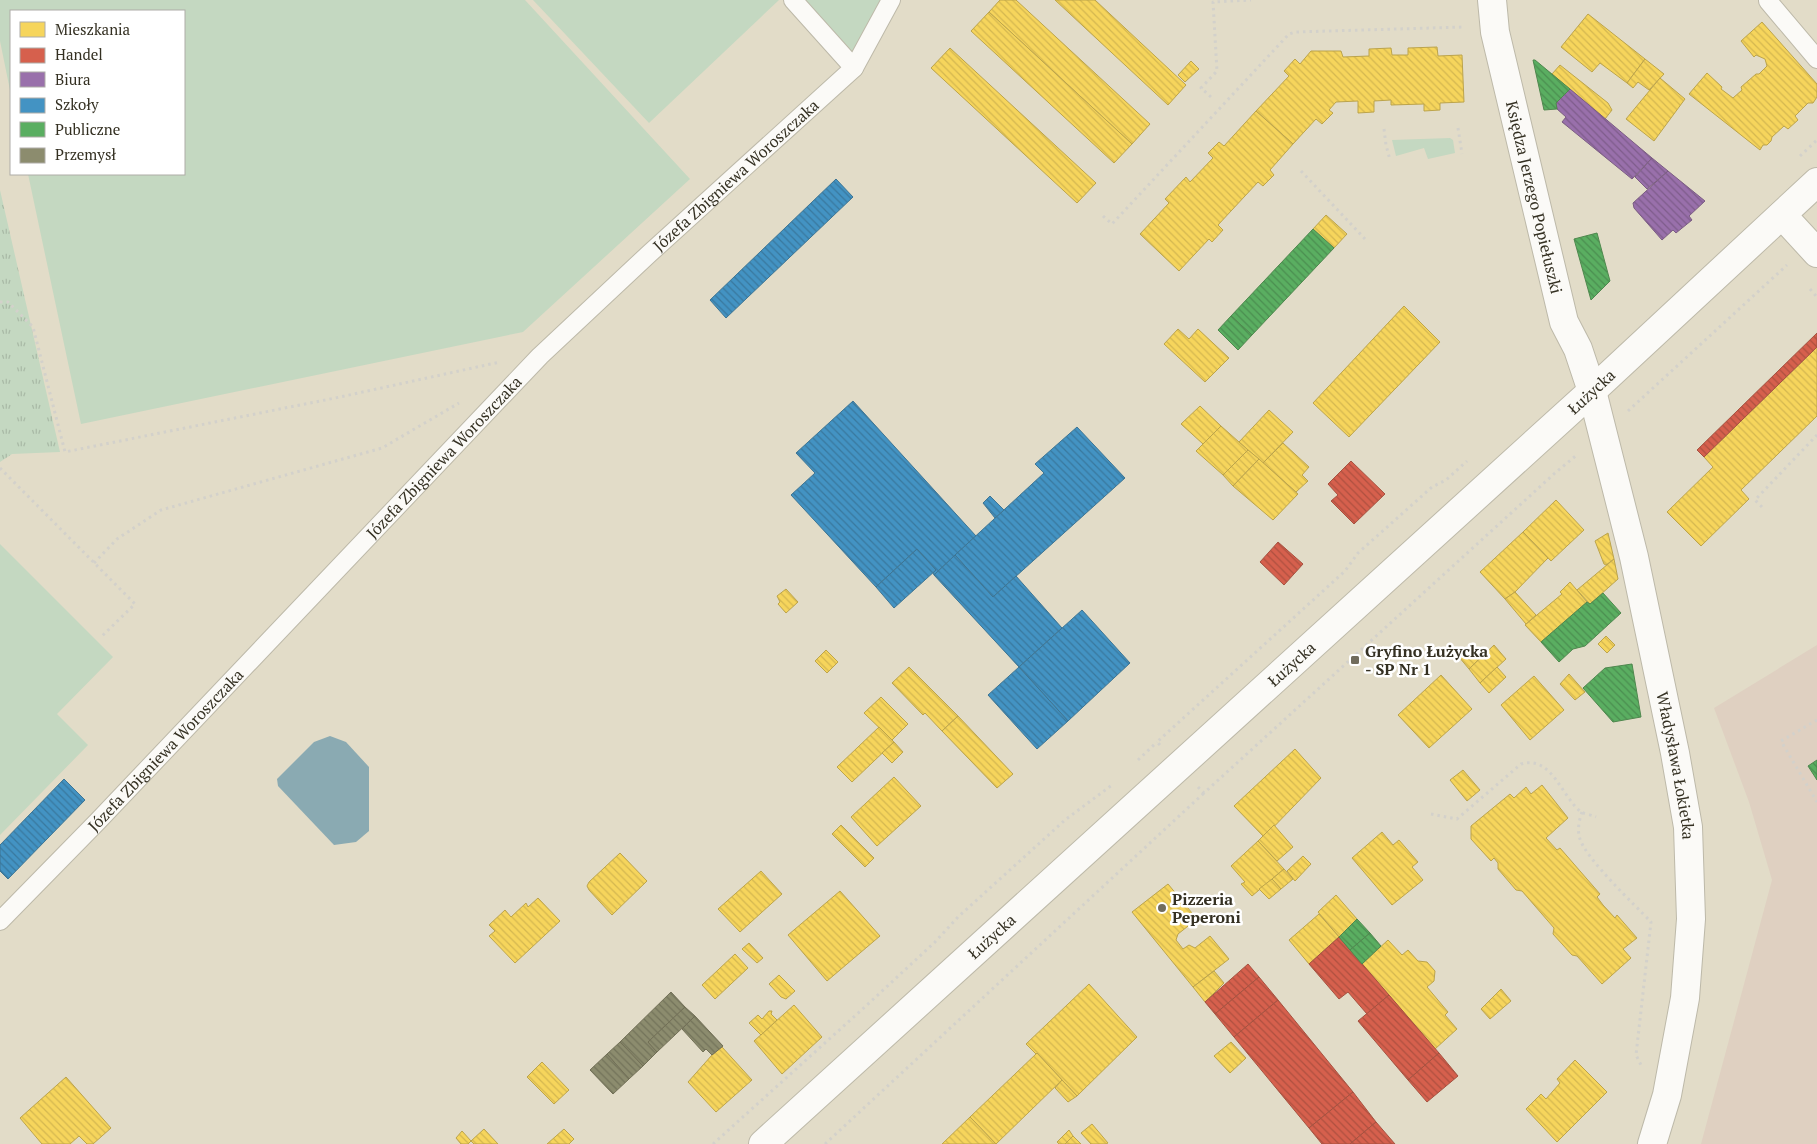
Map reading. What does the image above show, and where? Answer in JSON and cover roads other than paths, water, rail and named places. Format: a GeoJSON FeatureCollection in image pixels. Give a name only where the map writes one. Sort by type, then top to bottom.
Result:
{"type":"FeatureCollection","features":[{"type":"Feature","properties":{"kind":"street","name":"Księdza Jerzego Popiełuszki"},"geometry":{"type":"LineString","coordinates":[[1492,0],[1497,41],[1564,322],[1578,349],[1592,391]]}},
{"type":"Feature","properties":{"kind":"street","name":"Łużycka"},"geometry":{"type":"LineString","coordinates":[[763,1144],[1592,391],[1817,182]]}},
{"type":"Feature","properties":{"kind":"street"},"geometry":{"type":"LineString","coordinates":[[1782,215],[1813,249]]}},
{"type":"Feature","properties":{"kind":"street","name":"Władysława Łokietka"},"geometry":{"type":"LineString","coordinates":[[1592,391],[1634,557],[1676,753],[1688,827],[1690,919],[1684,998],[1667,1095],[1652,1144]]}},
{"type":"Feature","properties":{"kind":"lane"},"geometry":{"type":"LineString","coordinates":[[792,0],[854,68]]}},
{"type":"Feature","properties":{"kind":"lane","name":"Józefa Zbigniewa Woroszczaka"},"geometry":{"type":"LineString","coordinates":[[0,921],[98,821],[540,356],[650,253],[854,68],[891,0]]}},
{"type":"Feature","properties":{"kind":"lane"},"geometry":{"type":"LineString","coordinates":[[1768,1],[1817,59]]}},
{"type":"Feature","properties":{"kind":"water"},"geometry":{"type":"Polygon","coordinates":[[[330,736],[346,742],[369,767],[369,831],[356,842],[334,845],[278,786],[277,779],[314,742],[330,736]]]}},
{"type":"Feature","properties":{"kind":"place","name":"Gryfino Łużycka - SP Nr 1"},"geometry":{"type":"Point","coordinates":[1355,660]}},
{"type":"Feature","properties":{"kind":"place","name":"Pizzeria Peperoni"},"geometry":{"type":"Point","coordinates":[1162,908]}}]}
